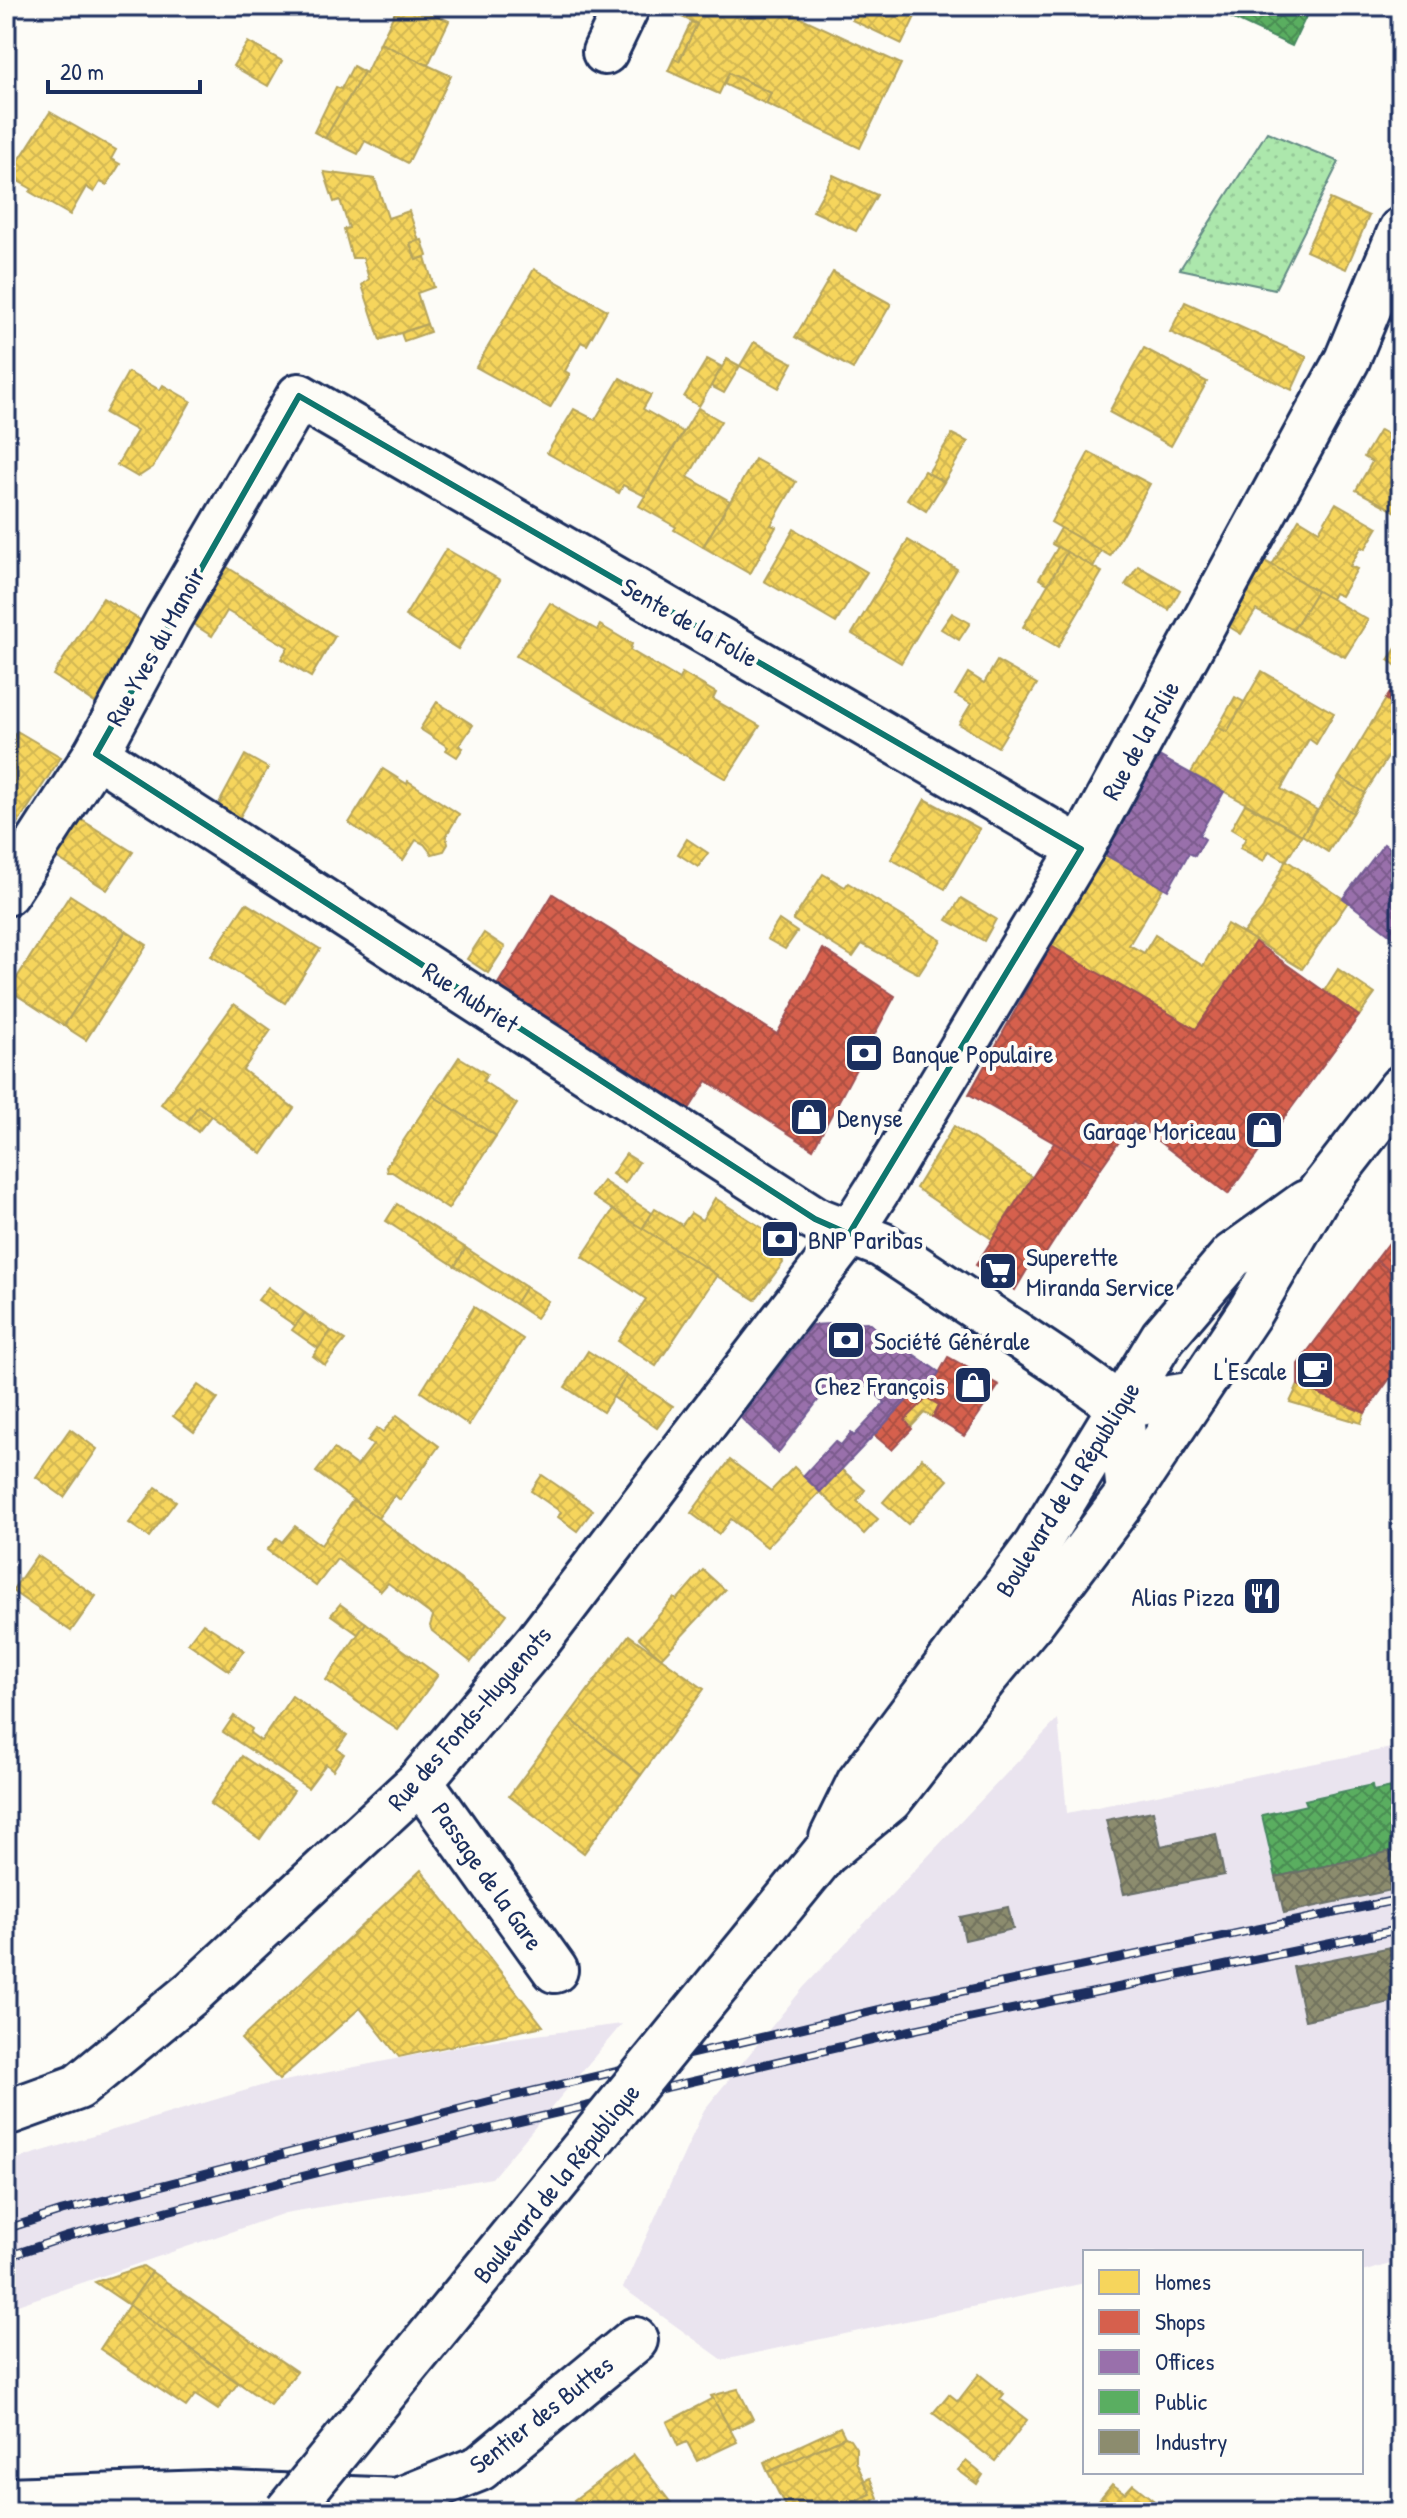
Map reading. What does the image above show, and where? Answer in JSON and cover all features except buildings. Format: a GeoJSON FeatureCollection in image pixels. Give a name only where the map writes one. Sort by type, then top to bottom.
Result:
{"type":"FeatureCollection","features":[{"type":"Feature","properties":{"kind":"street"},"geometry":{"type":"LineString","coordinates":[[605,52],[627,6]]}},
{"type":"Feature","properties":{"kind":"street","name":"Rue de la Folie"},"geometry":{"type":"LineString","coordinates":[[849,1234],[1081,849],[1347,360],[1401,230]]}},
{"type":"Feature","properties":{"kind":"street","name":"Sente de la Folie"},"geometry":{"type":"LineString","coordinates":[[299,396],[1081,849]]}},
{"type":"Feature","properties":{"kind":"street","name":"Rue Yves du Manoir"},"geometry":{"type":"LineString","coordinates":[[6,893],[96,754],[168,620],[299,396]]}},
{"type":"Feature","properties":{"kind":"street","name":"Rue Aubriet"},"geometry":{"type":"LineString","coordinates":[[96,754],[815,1219],[882,1245],[1120,1406]]}},
{"type":"Feature","properties":{"kind":"street","name":"Boulevard de la République"},"geometry":{"type":"LineString","coordinates":[[287,2512],[824,1854],[890,1799],[1033,1620],[1129,1493],[1251,1310],[1318,1195],[1401,1088]]}},
{"type":"Feature","properties":{"kind":"street","name":"Boulevard de la République"},"geometry":{"type":"LineString","coordinates":[[824,1854],[859,1783],[1029,1557],[1163,1337],[1232,1256],[1318,1195]]}},
{"type":"Feature","properties":{"kind":"street","name":"Rue des Fonds-Huguenots"},"geometry":{"type":"LineString","coordinates":[[6,2113],[78,2087],[193,1992],[420,1781],[539,1640],[849,1234]]}},
{"type":"Feature","properties":{"kind":"street"},"geometry":{"type":"LineString","coordinates":[[1129,1493],[1120,1406],[1195,1394]]}},
{"type":"Feature","properties":{"kind":"street","name":"Passage de la Gare"},"geometry":{"type":"LineString","coordinates":[[420,1781],[555,1970]]}},
{"type":"Feature","properties":{"kind":"street","name":"Sentier des Buttes"},"geometry":{"type":"LineString","coordinates":[[395,2506],[480,2468],[635,2340]]}},
{"type":"Feature","properties":{"kind":"street"},"geometry":{"type":"LineString","coordinates":[[6,2500],[395,2506]]}},
{"type":"Feature","properties":{"kind":"highlighted area"},"geometry":{"type":"Polygon","coordinates":[[[299,396],[1081,849],[849,1234],[815,1219],[96,754],[299,396]]]}},
{"type":"Feature","properties":{"kind":"shaded area"},"geometry":{"type":"Polygon","coordinates":[[[1058,1719],[1067,1813],[1401,1746],[1401,2261],[1363,2272],[1363,2250],[1083,2250],[1083,2283],[723,2360],[623,2288],[704,2110],[803,1988],[1058,1719]]]}},
{"type":"Feature","properties":{"kind":"shaded area"},"geometry":{"type":"Polygon","coordinates":[[[622,2024],[492,2178],[285,2213],[6,2309],[6,2162],[264,2085],[481,2042],[622,2024]]]}},
{"type":"Feature","properties":{"kind":"green space"},"geometry":{"type":"Polygon","coordinates":[[[1267,132],[1339,162],[1275,289],[1180,269],[1267,132]]]}},
{"type":"Feature","properties":{"kind":"railway"},"geometry":{"type":"LineString","coordinates":[[6,2229],[62,2211],[495,2100],[920,2000],[1401,1899]]}},
{"type":"Feature","properties":{"kind":"railway"},"geometry":{"type":"LineString","coordinates":[[6,2257],[69,2236],[501,2126],[917,2029],[1401,1929]]}},
{"type":"Feature","properties":{"kind":"place","name":"Banque Populaire"},"geometry":{"type":"Point","coordinates":[864,1053]}},
{"type":"Feature","properties":{"kind":"place","name":"Denyse"},"geometry":{"type":"Point","coordinates":[809,1117]}},
{"type":"Feature","properties":{"kind":"place","name":"Garage Moriceau"},"geometry":{"type":"Point","coordinates":[1264,1130]}},
{"type":"Feature","properties":{"kind":"place","name":"BNP Paribas"},"geometry":{"type":"Point","coordinates":[780,1239]}},
{"type":"Feature","properties":{"kind":"place","name":"Superette Miranda Service"},"geometry":{"type":"Point","coordinates":[998,1271]}},
{"type":"Feature","properties":{"kind":"place","name":"Société Générale"},"geometry":{"type":"Point","coordinates":[846,1340]}},
{"type":"Feature","properties":{"kind":"place","name":"L'Escale"},"geometry":{"type":"Point","coordinates":[1315,1370]}},
{"type":"Feature","properties":{"kind":"place","name":"Chez François"},"geometry":{"type":"Point","coordinates":[973,1385]}},
{"type":"Feature","properties":{"kind":"place","name":"Alias Pizza"},"geometry":{"type":"Point","coordinates":[1262,1596]}}]}
